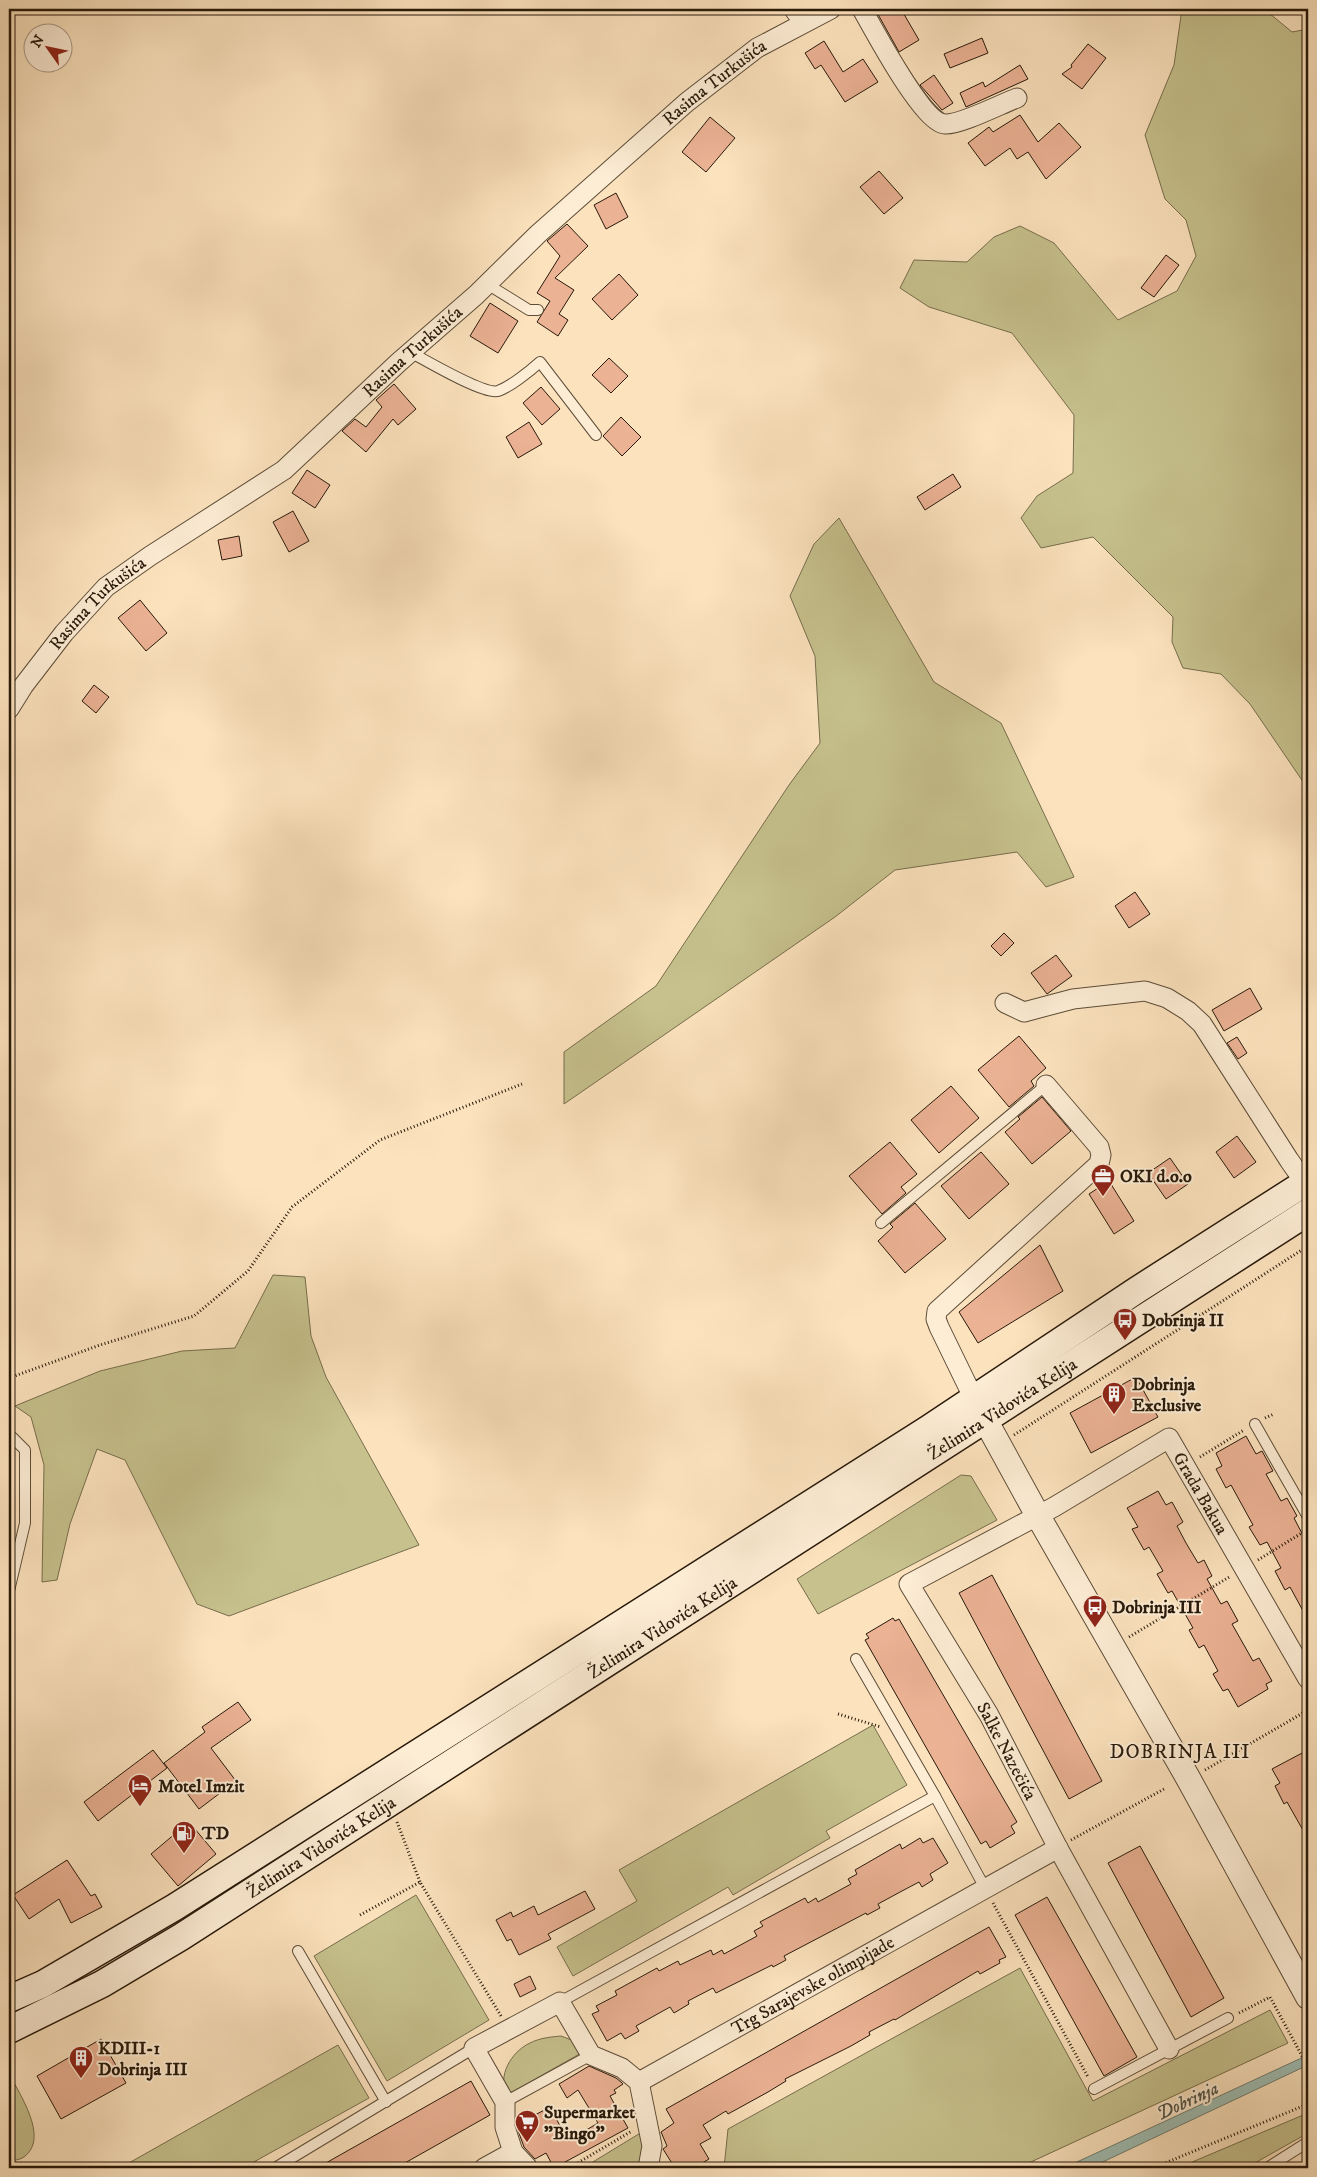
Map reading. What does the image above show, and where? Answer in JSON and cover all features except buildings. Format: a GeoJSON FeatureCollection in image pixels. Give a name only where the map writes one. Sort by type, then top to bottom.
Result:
{"type":"FeatureCollection","features":[{"type":"Feature","properties":{"kind":"main road","name":"Želimira Vidovića Kelija"},"geometry":{"type":"LineString","coordinates":[[9,2030],[102,1984],[182,1937],[980,1410],[1137,1290],[1307,1182]]}},
{"type":"Feature","properties":{"kind":"main road","name":"Želimira Vidovića Kelija"},"geometry":{"type":"LineString","coordinates":[[9,1999],[43,1984],[175,1907],[980,1410],[1308,1212]]}},
{"type":"Feature","properties":{"kind":"street","name":"Rasima Turkušića"},"geometry":{"type":"LineString","coordinates":[[9,709],[24,685],[64,633],[106,587],[158,551],[284,470],[410,352],[487,284],[538,234],[687,102],[796,17],[831,9]]}},
{"type":"Feature","properties":{"kind":"street"},"geometry":{"type":"LineString","coordinates":[[862,9],[915,98],[930,117],[944,124],[956,122],[1016,98]]}},
{"type":"Feature","properties":{"kind":"street"},"geometry":{"type":"LineString","coordinates":[[1005,1003],[1024,1012],[1073,999],[1145,991],[1167,998],[1188,1010],[1202,1024],[1289,1160],[1307,1182]]}},
{"type":"Feature","properties":{"kind":"street"},"geometry":{"type":"LineString","coordinates":[[1046,1085],[1099,1148],[1099,1164],[937,1311],[936,1319],[980,1410],[1038,1516],[1188,1778],[1308,1997]]}},
{"type":"Feature","properties":{"kind":"street","name":"Grada Bakua"},"geometry":{"type":"LineString","coordinates":[[1038,1516],[1169,1438],[1308,1679]]}},
{"type":"Feature","properties":{"kind":"street","name":"Salke Nazečića"},"geometry":{"type":"LineString","coordinates":[[1038,1516],[909,1584],[990,1715],[1058,1848],[1168,2049]]}},
{"type":"Feature","properties":{"kind":"street","name":"Trg Sarajevske olimpijade"},"geometry":{"type":"LineString","coordinates":[[640,2082],[1058,1848]]}},
{"type":"Feature","properties":{"kind":"street"},"geometry":{"type":"LineString","coordinates":[[528,2168],[513,2152],[505,2127],[505,2102],[474,2048],[560,2002],[591,2055],[622,2068],[640,2082],[652,2146],[648,2168]]}},
{"type":"Feature","properties":{"kind":"street"},"geometry":{"type":"LineString","coordinates":[[484,2168],[513,2152]]}},
{"type":"Feature","properties":{"kind":"lane"},"geometry":{"type":"LineString","coordinates":[[487,284],[529,310],[538,310]]}},
{"type":"Feature","properties":{"kind":"lane"},"geometry":{"type":"LineString","coordinates":[[410,352],[482,390],[497,391],[531,370],[540,362],[596,434]]}},
{"type":"Feature","properties":{"kind":"lane"},"geometry":{"type":"LineString","coordinates":[[881,1223],[1046,1085]]}},
{"type":"Feature","properties":{"kind":"lane"},"geometry":{"type":"LineString","coordinates":[[1254,1424],[1308,1517]]}},
{"type":"Feature","properties":{"kind":"lane"},"geometry":{"type":"LineString","coordinates":[[9,1434],[25,1450],[25,1523],[9,1591]]}},
{"type":"Feature","properties":{"kind":"lane"},"geometry":{"type":"LineString","coordinates":[[856,1659],[935,1796],[985,1888]]}},
{"type":"Feature","properties":{"kind":"lane"},"geometry":{"type":"LineString","coordinates":[[560,2002],[935,1796]]}},
{"type":"Feature","properties":{"kind":"lane"},"geometry":{"type":"LineString","coordinates":[[298,1951],[386,2102]]}},
{"type":"Feature","properties":{"kind":"lane"},"geometry":{"type":"LineString","coordinates":[[1094,2089],[1228,2018]]}},
{"type":"Feature","properties":{"kind":"lane"},"geometry":{"type":"LineString","coordinates":[[275,2168],[474,2048]]}},
{"type":"Feature","properties":{"kind":"lane"},"geometry":{"type":"LineString","coordinates":[[505,2102],[591,2055]]}},
{"type":"Feature","properties":{"kind":"lane"},"geometry":{"type":"LineString","coordinates":[[1267,2168],[1308,2142]]}},
{"type":"Feature","properties":{"kind":"path"},"geometry":{"type":"LineString","coordinates":[[9,1378],[100,1345],[194,1316],[248,1271],[292,1207],[380,1140],[522,1084]]}},
{"type":"Feature","properties":{"kind":"path"},"geometry":{"type":"LineString","coordinates":[[1011,1438],[1308,1246]]}},
{"type":"Feature","properties":{"kind":"path"},"geometry":{"type":"LineString","coordinates":[[1185,1466],[1274,1414]]}},
{"type":"Feature","properties":{"kind":"path"},"geometry":{"type":"LineString","coordinates":[[1128,1638],[1308,1529]]}},
{"type":"Feature","properties":{"kind":"path"},"geometry":{"type":"LineString","coordinates":[[1124,1630],[1133,1646]]}},
{"type":"Feature","properties":{"kind":"path"},"geometry":{"type":"LineString","coordinates":[[1201,1773],[1308,1710]]}},
{"type":"Feature","properties":{"kind":"path"},"geometry":{"type":"LineString","coordinates":[[838,1714],[858,1722]]}},
{"type":"Feature","properties":{"kind":"path"},"geometry":{"type":"LineString","coordinates":[[1058,1848],[1164,1790]]}},
{"type":"Feature","properties":{"kind":"path"},"geometry":{"type":"LineString","coordinates":[[396,1822],[420,1882],[509,2029]]}},
{"type":"Feature","properties":{"kind":"path"},"geometry":{"type":"LineString","coordinates":[[360,1915],[420,1882]]}},
{"type":"Feature","properties":{"kind":"path"},"geometry":{"type":"LineString","coordinates":[[985,1888],[1094,2089]]}},
{"type":"Feature","properties":{"kind":"path"},"geometry":{"type":"LineString","coordinates":[[1228,2018],[1270,1997],[1308,2067]]}},
{"type":"Feature","properties":{"kind":"path"},"geometry":{"type":"LineString","coordinates":[[1153,2168],[1308,2104]]}},
{"type":"Feature","properties":{"kind":"path"},"geometry":{"type":"LineString","coordinates":[[569,2168],[648,2122]]}},
{"type":"Feature","properties":{"kind":"shaded area"},"geometry":{"type":"Polygon","coordinates":[[[1182,9],[1264,9],[1292,32],[1308,29],[1308,789],[1250,704],[1221,674],[1183,668],[1172,642],[1173,617],[1093,537],[1041,548],[1021,518],[1037,496],[1073,473],[1074,415],[1012,333],[929,307],[900,288],[914,260],[967,262],[994,237],[1020,226],[1054,243],[1118,320],[1177,291],[1196,256],[1186,220],[1165,199],[1145,135],[1174,65],[1182,9]]]}},
{"type":"Feature","properties":{"kind":"shaded area"},"geometry":{"type":"Polygon","coordinates":[[[839,518],[934,682],[1001,723],[1074,877],[1046,887],[1017,852],[895,870],[835,917],[564,1104],[564,1052],[656,986],[789,785],[820,743],[815,656],[790,596],[814,544],[839,518]]]}},
{"type":"Feature","properties":{"kind":"shaded area"},"geometry":{"type":"Polygon","coordinates":[[[273,1275],[305,1277],[311,1336],[326,1377],[419,1545],[229,1616],[197,1604],[125,1460],[97,1449],[70,1524],[57,1580],[42,1582],[44,1465],[31,1417],[15,1406],[100,1371],[182,1351],[235,1348],[273,1275]]]}},
{"type":"Feature","properties":{"kind":"shaded area"},"geometry":{"type":"Polygon","coordinates":[[[961,1475],[971,1476],[997,1520],[818,1614],[797,1579],[961,1475]]]}},
{"type":"Feature","properties":{"kind":"shaded area"},"geometry":{"type":"Polygon","coordinates":[[[873,1725],[907,1785],[826,1831],[830,1838],[733,1895],[728,1887],[573,1976],[557,1947],[637,1901],[619,1870],[873,1725]]]}},
{"type":"Feature","properties":{"kind":"shaded area"},"geometry":{"type":"Polygon","coordinates":[[[416,1895],[489,2020],[387,2081],[314,1956],[416,1895]]]}},
{"type":"Feature","properties":{"kind":"shaded area"},"geometry":{"type":"Polygon","coordinates":[[[1020,1968],[1093,2101],[1270,2010],[1288,2043],[1018,2168],[724,2168],[728,2129],[1020,1968]]]}},
{"type":"Feature","properties":{"kind":"shaded area"},"geometry":{"type":"Polygon","coordinates":[[[561,2036],[577,2042],[583,2052],[507,2095],[504,2088],[505,2073],[517,2052],[534,2041],[561,2036]]]}},
{"type":"Feature","properties":{"kind":"shaded area"},"geometry":{"type":"Polygon","coordinates":[[[338,2045],[369,2098],[243,2168],[120,2168],[338,2045]]]}},
{"type":"Feature","properties":{"kind":"shaded area"},"geometry":{"type":"Polygon","coordinates":[[[9,2073],[30,2116],[34,2139],[31,2149],[24,2157],[9,2162],[9,2073]]]}},
{"type":"Feature","properties":{"kind":"shaded area"},"geometry":{"type":"Polygon","coordinates":[[[1308,2113],[1308,2133],[1246,2168],[1178,2168],[1308,2113]]]}},
{"type":"Feature","properties":{"kind":"shaded area"},"geometry":{"type":"Polygon","coordinates":[[[642,2132],[645,2148],[641,2168],[583,2168],[642,2132]]]}},
{"type":"Feature","properties":{"kind":"water","name":"Dobrinja"},"geometry":{"type":"Polygon","coordinates":[[[1308,2055],[1308,2065],[1090,2168],[1064,2168],[1308,2055]]]}},
{"type":"Feature","properties":{"kind":"place","name":"OKI d.o.o"},"geometry":{"type":"Point","coordinates":[1103,1197]}},
{"type":"Feature","properties":{"kind":"place","name":"Dobrinja II"},"geometry":{"type":"Point","coordinates":[1125,1341]}},
{"type":"Feature","properties":{"kind":"place","name":"Dobrinja Exclusive"},"geometry":{"type":"Point","coordinates":[1114,1415]}},
{"type":"Feature","properties":{"kind":"place","name":"Dobrinja III"},"geometry":{"type":"Point","coordinates":[1095,1628]}},
{"type":"Feature","properties":{"kind":"place","name":"Motel Imzit"},"geometry":{"type":"Point","coordinates":[140,1807]}},
{"type":"Feature","properties":{"kind":"place","name":"TD"},"geometry":{"type":"Point","coordinates":[184,1854]}},
{"type":"Feature","properties":{"kind":"place","name":"KDIII-1 Dobrinja III"},"geometry":{"type":"Point","coordinates":[81,2079]}},
{"type":"Feature","properties":{"kind":"place","name":"Supermarket \"Bingo\""},"geometry":{"type":"Point","coordinates":[527,2143]}},
{"type":"Feature","properties":{"kind":"district","name":"DOBRINJA III"},"geometry":{"type":"Point","coordinates":[1180,1751]}}]}
